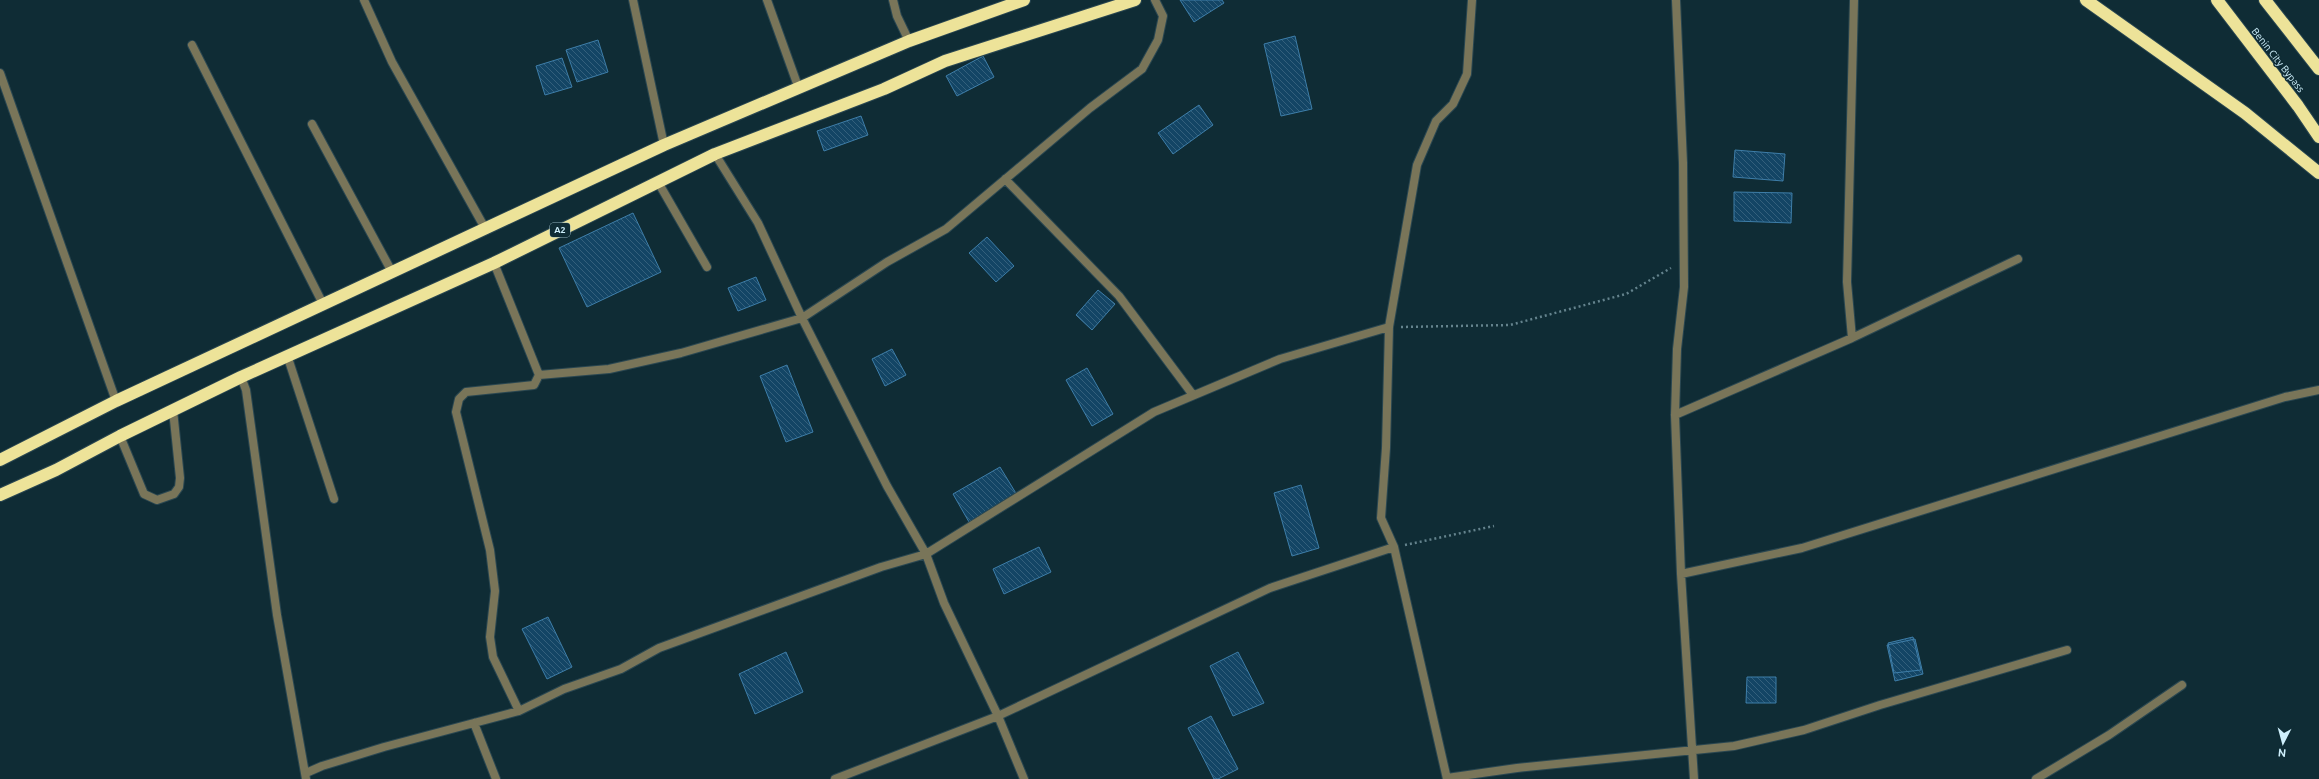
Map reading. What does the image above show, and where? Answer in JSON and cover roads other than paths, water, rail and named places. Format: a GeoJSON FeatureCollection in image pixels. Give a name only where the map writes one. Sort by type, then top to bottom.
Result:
{"type":"FeatureCollection","features":[{"type":"Feature","properties":{"kind":"highway"},"geometry":{"type":"LineString","coordinates":[[0,460],[116,401],[664,146],[908,41],[1024,0]]}},
{"type":"Feature","properties":{"kind":"highway","name":"A2"},"geometry":{"type":"LineString","coordinates":[[0,495],[56,470],[120,436],[241,377],[288,358],[494,263],[715,154],[884,89],[945,61],[1135,0]]}},
{"type":"Feature","properties":{"kind":"highway"},"geometry":{"type":"LineString","coordinates":[[2086,0],[2245,113],[2319,173]]}},
{"type":"Feature","properties":{"kind":"highway","name":"Benin City Bypass"},"geometry":{"type":"LineString","coordinates":[[2217,0],[2298,106],[2319,137]]}},
{"type":"Feature","properties":{"kind":"highway"},"geometry":{"type":"LineString","coordinates":[[2266,0],[2319,69]]}},
{"type":"Feature","properties":{"kind":"street"},"geometry":{"type":"LineString","coordinates":[[364,0],[392,62],[486,230]]}},
{"type":"Feature","properties":{"kind":"street"},"geometry":{"type":"LineString","coordinates":[[634,0],[664,146]]}},
{"type":"Feature","properties":{"kind":"street"},"geometry":{"type":"LineString","coordinates":[[767,0],[799,89]]}},
{"type":"Feature","properties":{"kind":"street"},"geometry":{"type":"LineString","coordinates":[[893,0],[896,16],[908,41]]}},
{"type":"Feature","properties":{"kind":"street"},"geometry":{"type":"LineString","coordinates":[[539,375],[610,369],[681,353],[802,318],[887,262],[946,229],[1090,108],[1142,69],[1158,40],[1163,16],[1154,0]]}},
{"type":"Feature","properties":{"kind":"street"},"geometry":{"type":"LineString","coordinates":[[1472,0],[1467,74],[1453,104],[1436,121],[1417,165],[1389,327],[1386,448],[1381,518],[1394,547],[1447,779],[1518,768],[1691,749],[1734,746],[1804,730],[1880,705],[2067,650]]}},
{"type":"Feature","properties":{"kind":"street"},"geometry":{"type":"LineString","coordinates":[[1676,0],[1683,163],[1684,287],[1677,350],[1675,415],[1681,574],[1694,779]]}},
{"type":"Feature","properties":{"kind":"street"},"geometry":{"type":"LineString","coordinates":[[1852,338],[1847,282],[1854,0]]}},
{"type":"Feature","properties":{"kind":"street"},"geometry":{"type":"LineString","coordinates":[[192,45],[323,304]]}},
{"type":"Feature","properties":{"kind":"street"},"geometry":{"type":"LineString","coordinates":[[0,73],[116,401]]}},
{"type":"Feature","properties":{"kind":"street"},"geometry":{"type":"LineString","coordinates":[[312,124],[392,272]]}},
{"type":"Feature","properties":{"kind":"street"},"geometry":{"type":"LineString","coordinates":[[715,154],[758,223],[802,318],[887,486],[926,554],[944,603],[998,716],[1024,779]]}},
{"type":"Feature","properties":{"kind":"street"},"geometry":{"type":"LineString","coordinates":[[1006,179],[1119,296],[1193,395]]}},
{"type":"Feature","properties":{"kind":"street"},"geometry":{"type":"LineString","coordinates":[[658,182],[707,267]]}},
{"type":"Feature","properties":{"kind":"street"},"geometry":{"type":"LineString","coordinates":[[1675,415],[1852,338],[2018,259]]}},
{"type":"Feature","properties":{"kind":"street"},"geometry":{"type":"LineString","coordinates":[[494,263],[539,375],[534,385],[466,392],[459,399],[456,412],[490,550],[494,591],[490,637],[493,657],[519,711]]}},
{"type":"Feature","properties":{"kind":"street"},"geometry":{"type":"LineString","coordinates":[[241,377],[246,390],[276,607],[306,776],[322,766],[519,711],[564,689],[621,669],[659,648],[881,567],[926,554],[1154,412],[1280,359],[1389,327]]}},
{"type":"Feature","properties":{"kind":"street"},"geometry":{"type":"LineString","coordinates":[[288,358],[334,499]]}},
{"type":"Feature","properties":{"kind":"street"},"geometry":{"type":"LineString","coordinates":[[1681,574],[1802,548],[2285,397],[2319,390]]}},
{"type":"Feature","properties":{"kind":"street"},"geometry":{"type":"LineString","coordinates":[[120,436],[144,494],[157,500],[174,494],[179,487],[180,478],[173,410]]}},
{"type":"Feature","properties":{"kind":"street"},"geometry":{"type":"LineString","coordinates":[[835,779],[998,716],[1270,588],[1394,547]]}},
{"type":"Feature","properties":{"kind":"street"},"geometry":{"type":"LineString","coordinates":[[2036,779],[2109,735],[2182,685]]}},
{"type":"Feature","properties":{"kind":"street"},"geometry":{"type":"LineString","coordinates":[[474,723],[496,779]]}}]}
